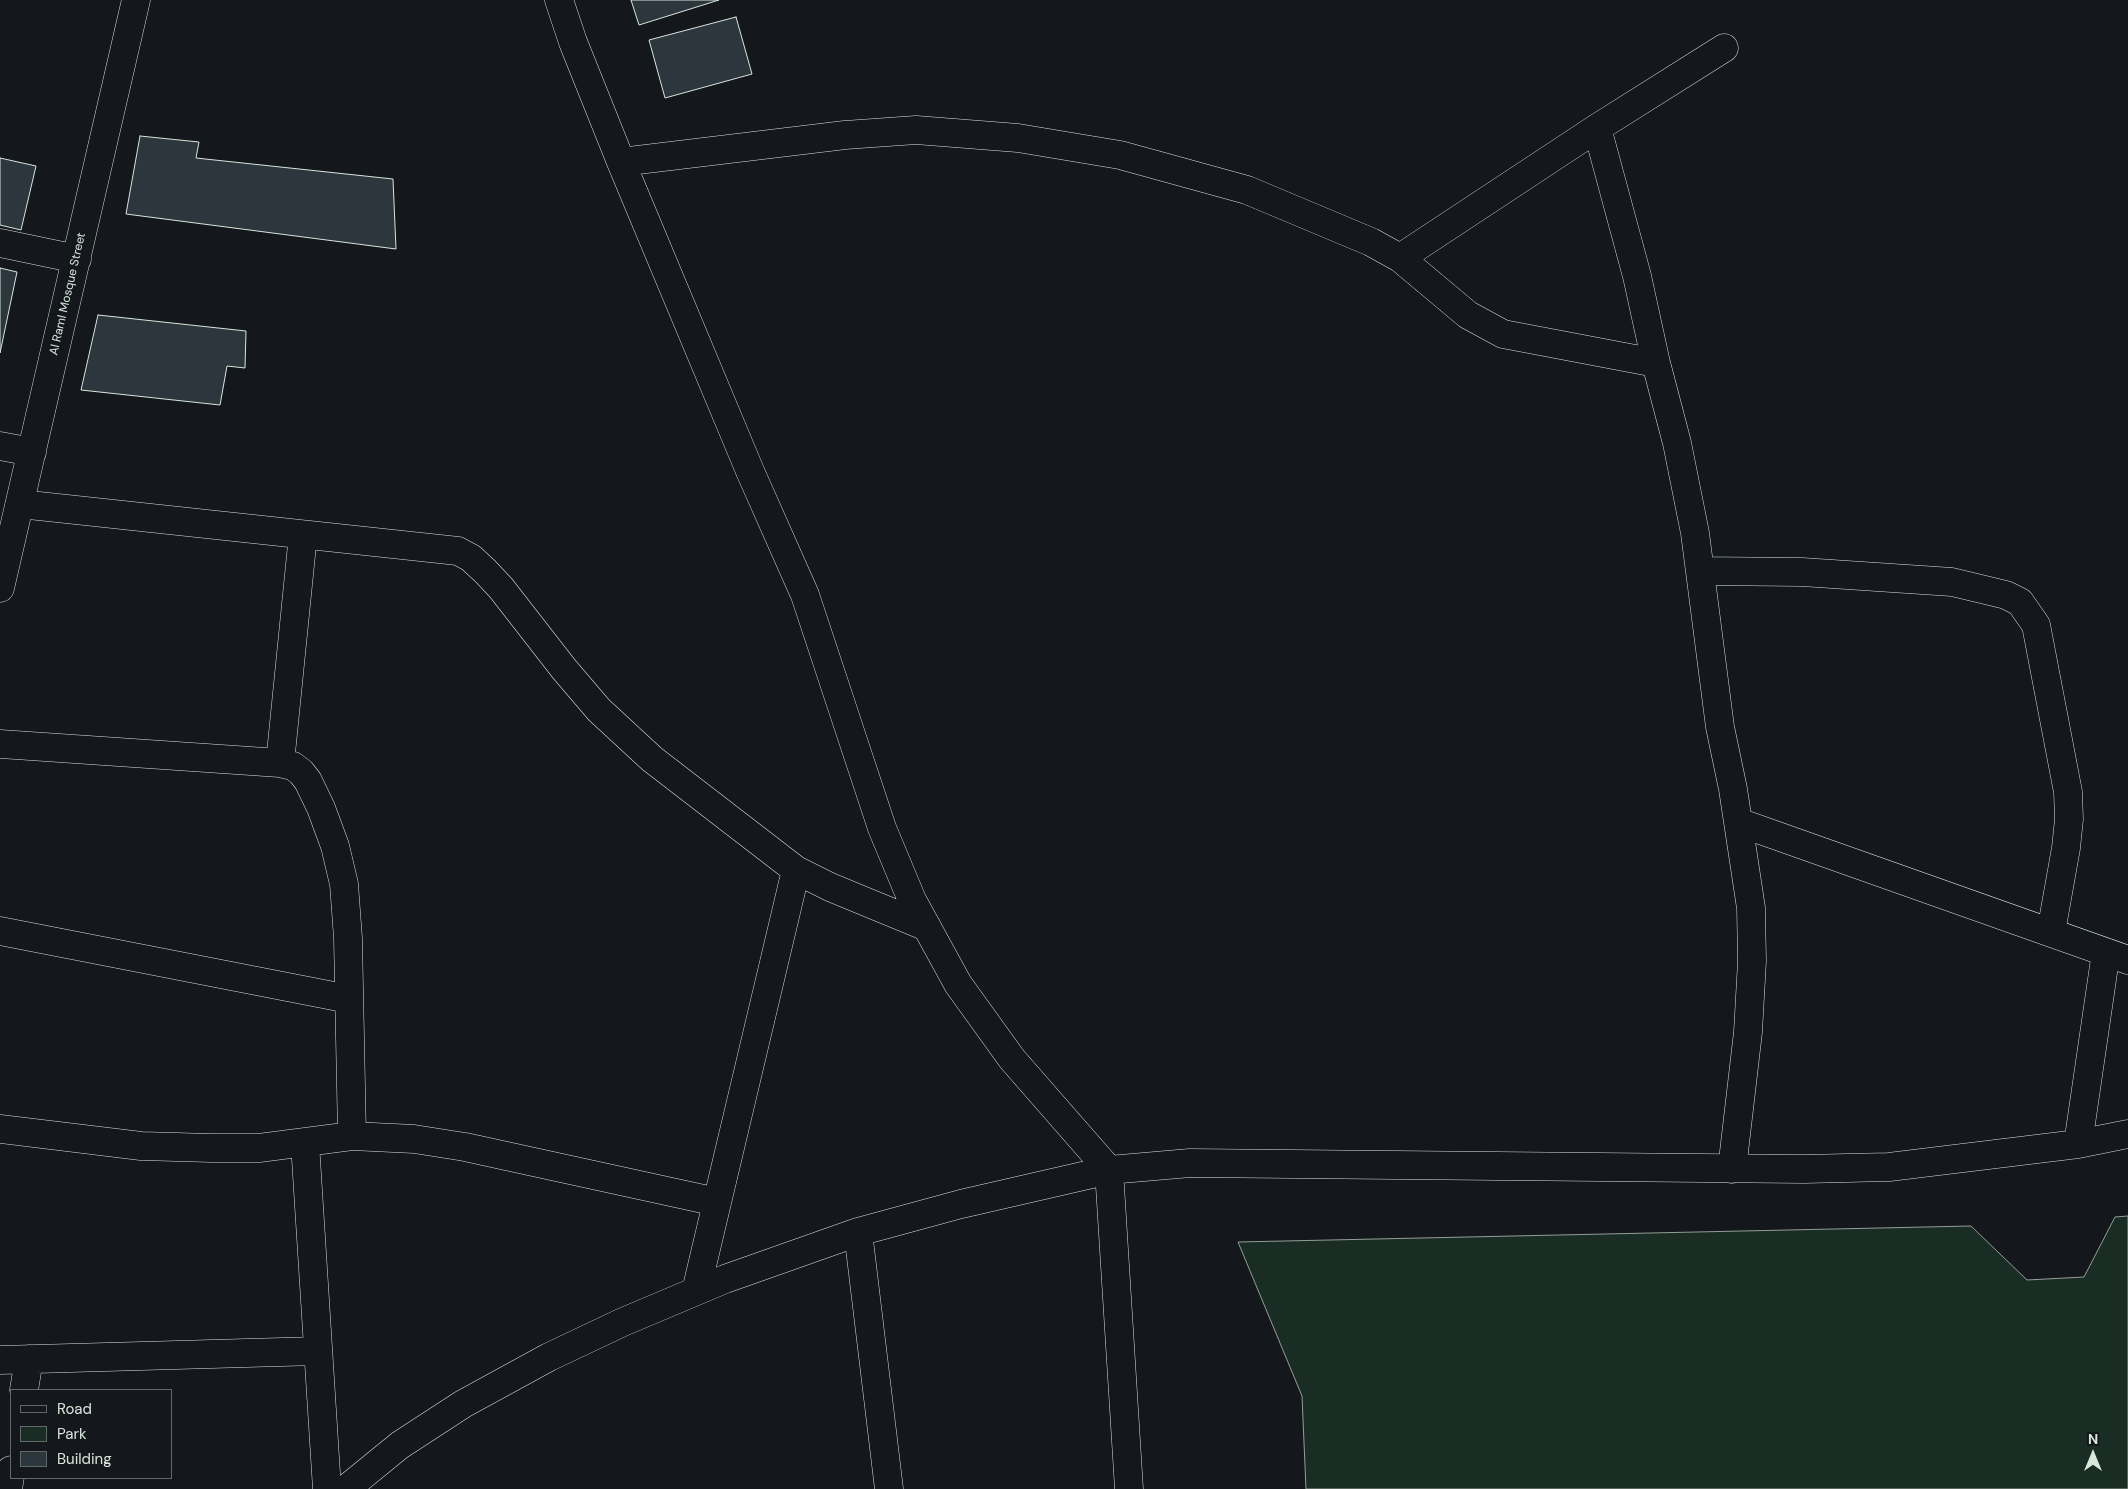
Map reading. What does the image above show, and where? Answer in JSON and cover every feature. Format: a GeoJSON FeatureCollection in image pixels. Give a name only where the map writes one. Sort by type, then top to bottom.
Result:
{"type":"FeatureCollection","features":[{"type":"Feature","properties":{"kind":"street","name":"Al Raml Mosque Street"},"geometry":{"type":"LineString","coordinates":[[0,588],[136,0]]}},
{"type":"Feature","properties":{"kind":"street"},"geometry":{"type":"LineString","coordinates":[[559,0],[573,42],[621,162],[750,471],[805,595],[882,828],[912,900],[958,984],[1012,1059],[1109,1170],[1129,1489]]}},
{"type":"Feature","properties":{"kind":"street"},"geometry":{"type":"LineString","coordinates":[[1400,258],[1597,128],[1724,48]]}},
{"type":"Feature","properties":{"kind":"street"},"geometry":{"type":"LineString","coordinates":[[1597,128],[1637,276],[1656,363],[1677,443],[1695,533],[1720,728],[1738,822],[1751,908],[1752,961],[1748,1032],[1732,1169]]}},
{"type":"Feature","properties":{"kind":"street"},"geometry":{"type":"LineString","coordinates":[[621,162],[845,135],[907,130],[1018,138],[1120,155],[1247,190],[1372,242],[1400,258],[1468,315],[1503,334],[1656,363]]}},
{"type":"Feature","properties":{"kind":"street"},"geometry":{"type":"LineString","coordinates":[[0,243],[76,259]]}},
{"type":"Feature","properties":{"kind":"street"},"geometry":{"type":"LineString","coordinates":[[0,446],[32,452]]}},
{"type":"Feature","properties":{"kind":"street"},"geometry":{"type":"LineString","coordinates":[[20,504],[458,551],[471,558],[501,588],[564,669],[599,710],[652,759],[796,870],[830,887],[927,927]]}},
{"type":"Feature","properties":{"kind":"street"},"geometry":{"type":"LineString","coordinates":[[280,763],[303,535]]}},
{"type":"Feature","properties":{"kind":"street"},"geometry":{"type":"LineString","coordinates":[[1700,571],[1802,572],[1952,582],[2006,595],[2020,602],[2036,625],[2068,792],[2069,818],[2067,841],[2051,932]]}},
{"type":"Feature","properties":{"kind":"street"},"geometry":{"type":"LineString","coordinates":[[0,744],[280,763],[293,766],[301,772],[308,781],[335,846],[344,884],[352,1136]]}},
{"type":"Feature","properties":{"kind":"street"},"geometry":{"type":"LineString","coordinates":[[1738,822],[2117,956],[2078,1144]]}},
{"type":"Feature","properties":{"kind":"street"},"geometry":{"type":"LineString","coordinates":[[696,1291],[796,870]]}},
{"type":"Feature","properties":{"kind":"street"},"geometry":{"type":"LineString","coordinates":[[0,931],[349,1000]]}},
{"type":"Feature","properties":{"kind":"street"},"geometry":{"type":"LineString","coordinates":[[0,1129],[141,1146],[258,1148],[352,1136],[414,1139],[465,1147],[717,1202]]}},
{"type":"Feature","properties":{"kind":"street"},"geometry":{"type":"LineString","coordinates":[[305,1143],[317,1351],[345,1488],[400,1445],[463,1404],[549,1357],[724,1278],[858,1232],[961,1204],[1109,1170],[1190,1163],[1732,1169],[1889,1167],[2078,1144],[2128,1134]]}},
{"type":"Feature","properties":{"kind":"street"},"geometry":{"type":"LineString","coordinates":[[858,1232],[889,1489]]}},
{"type":"Feature","properties":{"kind":"street"},"geometry":{"type":"LineString","coordinates":[[0,1360],[317,1351]]}},
{"type":"Feature","properties":{"kind":"street"},"geometry":{"type":"LineString","coordinates":[[24,1389],[29,1359]]}},
{"type":"Feature","properties":{"kind":"street"},"geometry":{"type":"LineString","coordinates":[[8,1489],[10,1476]]}},
{"type":"Feature","properties":{"kind":"green space"},"geometry":{"type":"Polygon","coordinates":[[[2128,1216],[2128,1489],[1306,1489],[1302,1396],[1238,1242],[1971,1226],[2027,1280],[2084,1277],[2115,1217],[2128,1216]]]}},
{"type":"Feature","properties":{"kind":"building"},"geometry":{"type":"Polygon","coordinates":[[[631,0],[719,0],[639,25],[631,0]]]}},
{"type":"Feature","properties":{"kind":"building"},"geometry":{"type":"Polygon","coordinates":[[[736,17],[752,74],[665,98],[649,40],[736,17]]]}},
{"type":"Feature","properties":{"kind":"building"},"geometry":{"type":"Polygon","coordinates":[[[140,136],[199,142],[196,158],[393,179],[396,249],[126,214],[140,136]]]}},
{"type":"Feature","properties":{"kind":"building"},"geometry":{"type":"Polygon","coordinates":[[[0,158],[36,166],[21,230],[0,225],[0,158]]]}},
{"type":"Feature","properties":{"kind":"building"},"geometry":{"type":"Polygon","coordinates":[[[0,268],[17,272],[0,353],[0,268]]]}},
{"type":"Feature","properties":{"kind":"building"},"geometry":{"type":"Polygon","coordinates":[[[98,315],[246,331],[245,368],[227,366],[220,405],[81,390],[98,315]]]}}]}
